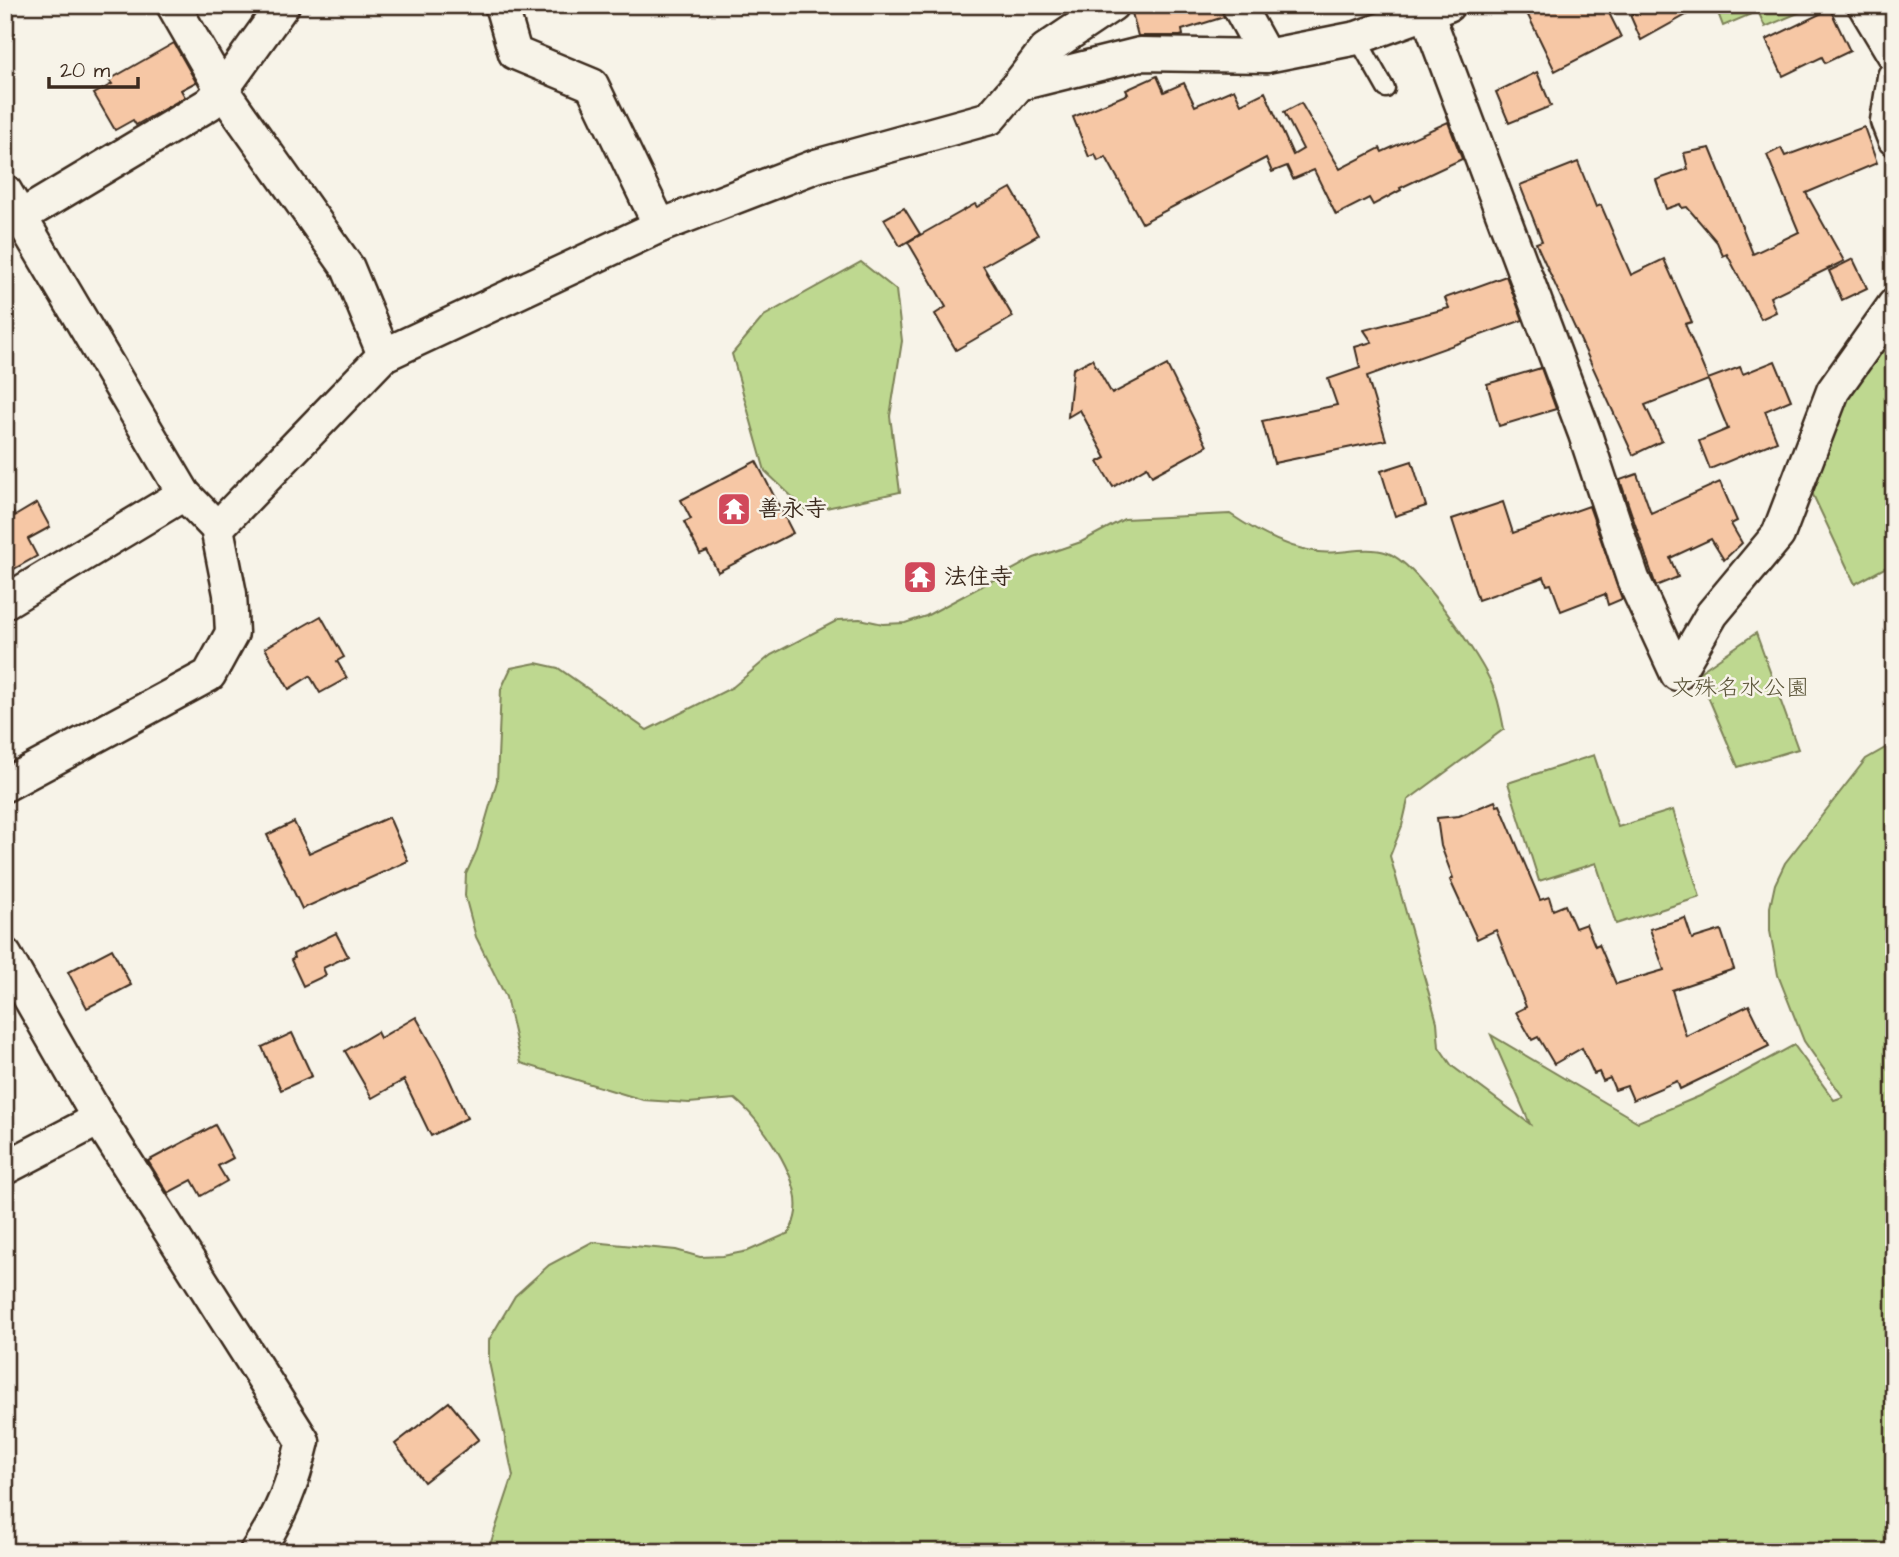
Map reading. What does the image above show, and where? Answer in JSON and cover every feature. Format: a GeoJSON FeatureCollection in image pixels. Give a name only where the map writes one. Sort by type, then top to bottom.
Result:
{"type":"FeatureCollection","features":[{"type":"Feature","properties":{"kind":"street"},"geometry":{"type":"LineString","coordinates":[[173,5],[222,90],[348,268],[384,355]]}},
{"type":"Feature","properties":{"kind":"street"},"geometry":{"type":"LineString","coordinates":[[5,785],[209,675],[232,633],[230,594],[216,528],[184,494],[10,212],[209,104],[283,5]]}},
{"type":"Feature","properties":{"kind":"street"},"geometry":{"type":"LineString","coordinates":[[501,5],[515,52],[592,85],[660,226]]}},
{"type":"Feature","properties":{"kind":"street"},"geometry":{"type":"LineString","coordinates":[[216,528],[384,355],[660,226],[816,166],[990,118],[1045,51],[1112,5]]}},
{"type":"Feature","properties":{"kind":"street"},"geometry":{"type":"LineString","coordinates":[[1238,5],[1266,57]]}},
{"type":"Feature","properties":{"kind":"street"},"geometry":{"type":"LineString","coordinates":[[1864,5],[1894,55]]}},
{"type":"Feature","properties":{"kind":"street"},"geometry":{"type":"LineString","coordinates":[[1019,84],[1140,54],[1266,57],[1357,38],[1438,9],[1633,579],[1677,674],[1712,614],[1778,535],[1833,391],[1894,305]]}},
{"type":"Feature","properties":{"kind":"street"},"geometry":{"type":"LineString","coordinates":[[1894,77],[1887,121],[1894,139]]}},
{"type":"Feature","properties":{"kind":"street"},"geometry":{"type":"LineString","coordinates":[[5,603],[184,494]]}},
{"type":"Feature","properties":{"kind":"street"},"geometry":{"type":"LineString","coordinates":[[5,955],[99,1119],[303,1441],[291,1488],[276,1523],[256,1552]]}},
{"type":"Feature","properties":{"kind":"street"},"geometry":{"type":"LineString","coordinates":[[5,1168],[99,1119]]}},
{"type":"Feature","properties":{"kind":"lane"},"geometry":{"type":"LineString","coordinates":[[1357,38],[1386,89]]}},
{"type":"Feature","properties":{"kind":"green space"},"geometry":{"type":"Polygon","coordinates":[[[1715,5],[1817,5],[1765,27],[1758,11],[1723,26],[1715,5]]]}},
{"type":"Feature","properties":{"kind":"green space"},"geometry":{"type":"Polygon","coordinates":[[[861,262],[896,290],[902,341],[890,416],[900,492],[808,512],[765,471],[732,354],[764,316],[861,262]]]}},
{"type":"Feature","properties":{"kind":"green space"},"geometry":{"type":"Polygon","coordinates":[[[1894,322],[1894,563],[1855,584],[1806,480],[1831,414],[1894,322]]]}},
{"type":"Feature","properties":{"kind":"green space"},"geometry":{"type":"Polygon","coordinates":[[[1230,514],[1283,543],[1306,550],[1327,553],[1379,551],[1400,560],[1447,613],[1486,673],[1497,697],[1504,729],[1408,800],[1402,826],[1390,856],[1437,1022],[1439,1047],[1452,1066],[1530,1124],[1491,1035],[1638,1122],[1700,1096],[1794,1045],[1834,1100],[1843,1097],[1804,1041],[1778,975],[1770,931],[1770,907],[1775,884],[1785,863],[1866,759],[1894,743],[1894,1552],[491,1552],[490,1545],[513,1476],[489,1362],[489,1340],[515,1296],[549,1265],[592,1242],[676,1250],[700,1257],[723,1256],[748,1251],[789,1233],[796,1212],[792,1182],[777,1150],[756,1120],[735,1099],[689,1103],[643,1100],[521,1063],[506,997],[476,937],[465,896],[466,874],[477,850],[497,781],[501,689],[511,668],[536,663],[558,668],[647,730],[733,687],[771,655],[838,620],[905,623],[926,616],[1034,558],[1081,542],[1124,519],[1230,514]]]}},
{"type":"Feature","properties":{"kind":"green space","name":"文殊名水公園"},"geometry":{"type":"Polygon","coordinates":[[[1756,633],[1798,749],[1738,767],[1698,673],[1756,633]]]}},
{"type":"Feature","properties":{"kind":"green space"},"geometry":{"type":"Polygon","coordinates":[[[1594,755],[1618,827],[1673,810],[1700,897],[1616,924],[1596,863],[1539,881],[1508,783],[1594,755]]]}},
{"type":"Feature","properties":{"kind":"building"},"geometry":{"type":"Polygon","coordinates":[[[1130,5],[1220,5],[1224,17],[1182,30],[1183,35],[1180,36],[1138,36],[1130,5]]]}},
{"type":"Feature","properties":{"kind":"building"},"geometry":{"type":"Polygon","coordinates":[[[1523,5],[1605,5],[1621,37],[1555,71],[1523,5]]]}},
{"type":"Feature","properties":{"kind":"building"},"geometry":{"type":"Polygon","coordinates":[[[1650,5],[1704,5],[1641,40],[1630,15],[1650,5]]]}},
{"type":"Feature","properties":{"kind":"building"},"geometry":{"type":"Polygon","coordinates":[[[1830,9],[1850,51],[1825,63],[1822,57],[1783,76],[1766,40],[1830,9]]]}},
{"type":"Feature","properties":{"kind":"building"},"geometry":{"type":"Polygon","coordinates":[[[174,43],[196,82],[181,90],[185,97],[136,125],[133,120],[115,130],[94,94],[112,84],[109,80],[174,43]]]}},
{"type":"Feature","properties":{"kind":"building"},"geometry":{"type":"Polygon","coordinates":[[[1537,72],[1551,106],[1509,123],[1496,92],[1537,72]]]}},
{"type":"Feature","properties":{"kind":"building"},"geometry":{"type":"Polygon","coordinates":[[[1157,76],[1164,92],[1184,83],[1195,106],[1234,89],[1241,104],[1265,92],[1293,155],[1303,149],[1284,112],[1301,103],[1340,169],[1380,148],[1382,152],[1448,122],[1462,159],[1400,188],[1401,190],[1373,205],[1369,198],[1336,215],[1314,170],[1293,179],[1287,166],[1272,172],[1266,158],[1142,223],[1106,157],[1098,161],[1095,154],[1089,157],[1073,117],[1128,94],[1126,90],[1157,76]]]}},
{"type":"Feature","properties":{"kind":"building"},"geometry":{"type":"Polygon","coordinates":[[[1864,127],[1877,163],[1806,193],[1844,261],[1770,297],[1776,312],[1761,319],[1727,254],[1723,256],[1717,242],[1687,207],[1682,208],[1680,204],[1666,209],[1656,180],[1688,169],[1684,153],[1710,148],[1753,254],[1799,232],[1767,155],[1781,148],[1785,156],[1864,127]]]}},
{"type":"Feature","properties":{"kind":"building"},"geometry":{"type":"Polygon","coordinates":[[[1578,162],[1596,207],[1601,205],[1631,275],[1664,259],[1692,322],[1685,324],[1708,379],[1740,367],[1743,374],[1775,361],[1791,400],[1765,411],[1777,441],[1710,469],[1699,441],[1728,429],[1708,380],[1645,405],[1662,441],[1633,455],[1536,243],[1542,241],[1520,185],[1578,162]]]}},
{"type":"Feature","properties":{"kind":"building"},"geometry":{"type":"Polygon","coordinates":[[[1011,188],[1038,235],[983,266],[1013,317],[956,350],[935,314],[946,307],[908,242],[975,204],[977,207],[1011,188]]]}},
{"type":"Feature","properties":{"kind":"building"},"geometry":{"type":"Polygon","coordinates":[[[904,208],[920,234],[900,246],[884,219],[904,208]]]}},
{"type":"Feature","properties":{"kind":"building"},"geometry":{"type":"Polygon","coordinates":[[[1853,259],[1867,288],[1842,300],[1829,271],[1853,259]]]}},
{"type":"Feature","properties":{"kind":"building"},"geometry":{"type":"Polygon","coordinates":[[[1506,276],[1523,320],[1367,376],[1386,440],[1274,463],[1262,421],[1337,405],[1328,379],[1360,368],[1355,347],[1372,342],[1364,330],[1449,308],[1445,298],[1506,276]]]}},
{"type":"Feature","properties":{"kind":"building"},"geometry":{"type":"Polygon","coordinates":[[[1092,359],[1112,394],[1167,365],[1207,446],[1152,476],[1147,467],[1113,487],[1098,462],[1106,458],[1080,410],[1068,417],[1073,369],[1092,359]]]}},
{"type":"Feature","properties":{"kind":"building"},"geometry":{"type":"Polygon","coordinates":[[[1541,368],[1556,409],[1499,426],[1487,384],[1541,368]]]}},
{"type":"Feature","properties":{"kind":"building","name":"善永寺"},"geometry":{"type":"Polygon","coordinates":[[[756,461],[793,533],[718,572],[707,551],[700,554],[684,522],[691,519],[681,500],[756,461]]]}},
{"type":"Feature","properties":{"kind":"building"},"geometry":{"type":"Polygon","coordinates":[[[1412,461],[1426,506],[1395,516],[1381,471],[1412,461]]]}},
{"type":"Feature","properties":{"kind":"building"},"geometry":{"type":"Polygon","coordinates":[[[1637,474],[1651,513],[1720,482],[1737,521],[1731,524],[1742,543],[1724,560],[1711,539],[1670,558],[1678,577],[1656,586],[1620,480],[1637,474]]]}},
{"type":"Feature","properties":{"kind":"building"},"geometry":{"type":"Polygon","coordinates":[[[5,500],[15,516],[37,503],[50,527],[28,539],[37,556],[5,574],[5,500]]]}},
{"type":"Feature","properties":{"kind":"building"},"geometry":{"type":"Polygon","coordinates":[[[1503,502],[1513,533],[1589,506],[1622,599],[1608,605],[1605,594],[1561,611],[1551,584],[1547,585],[1544,577],[1478,600],[1452,519],[1503,502]]]}},
{"type":"Feature","properties":{"kind":"building"},"geometry":{"type":"Polygon","coordinates":[[[321,616],[344,657],[337,661],[347,678],[320,693],[310,676],[289,689],[265,648],[321,616]]]}},
{"type":"Feature","properties":{"kind":"building"},"geometry":{"type":"Polygon","coordinates":[[[1495,801],[1497,806],[1500,805],[1540,900],[1549,897],[1553,910],[1565,905],[1575,928],[1586,924],[1595,946],[1599,944],[1616,984],[1664,970],[1650,929],[1685,918],[1692,939],[1721,930],[1734,969],[1672,990],[1686,1036],[1749,1005],[1769,1046],[1680,1089],[1677,1081],[1633,1100],[1627,1086],[1615,1090],[1610,1078],[1603,1081],[1599,1072],[1594,1074],[1582,1048],[1554,1064],[1538,1037],[1532,1040],[1516,1012],[1526,1007],[1496,930],[1477,939],[1450,880],[1453,878],[1441,846],[1437,818],[1459,816],[1495,801]]]}},
{"type":"Feature","properties":{"kind":"building"},"geometry":{"type":"Polygon","coordinates":[[[389,817],[408,861],[302,909],[267,835],[294,822],[309,853],[389,817]]]}},
{"type":"Feature","properties":{"kind":"building"},"geometry":{"type":"Polygon","coordinates":[[[336,933],[348,956],[323,968],[326,975],[303,986],[291,960],[294,958],[293,954],[336,933]]]}},
{"type":"Feature","properties":{"kind":"building"},"geometry":{"type":"Polygon","coordinates":[[[112,949],[131,985],[87,1008],[68,972],[112,949]]]}},
{"type":"Feature","properties":{"kind":"building"},"geometry":{"type":"Polygon","coordinates":[[[416,1017],[440,1059],[467,1118],[431,1136],[404,1080],[372,1098],[345,1051],[377,1032],[380,1038],[416,1017]]]}},
{"type":"Feature","properties":{"kind":"building"},"geometry":{"type":"Polygon","coordinates":[[[292,1033],[312,1076],[281,1090],[262,1047],[292,1033]]]}},
{"type":"Feature","properties":{"kind":"building"},"geometry":{"type":"Polygon","coordinates":[[[215,1125],[233,1158],[218,1166],[227,1181],[201,1196],[192,1180],[168,1193],[148,1161],[215,1125]]]}},
{"type":"Feature","properties":{"kind":"building"},"geometry":{"type":"Polygon","coordinates":[[[449,1402],[479,1439],[424,1482],[395,1444],[449,1402]]]}},
{"type":"Feature","properties":{"kind":"place","name":"善永寺"},"geometry":{"type":"Point","coordinates":[734,509]}},
{"type":"Feature","properties":{"kind":"place","name":"法住寺"},"geometry":{"type":"Point","coordinates":[920,577]}}]}
